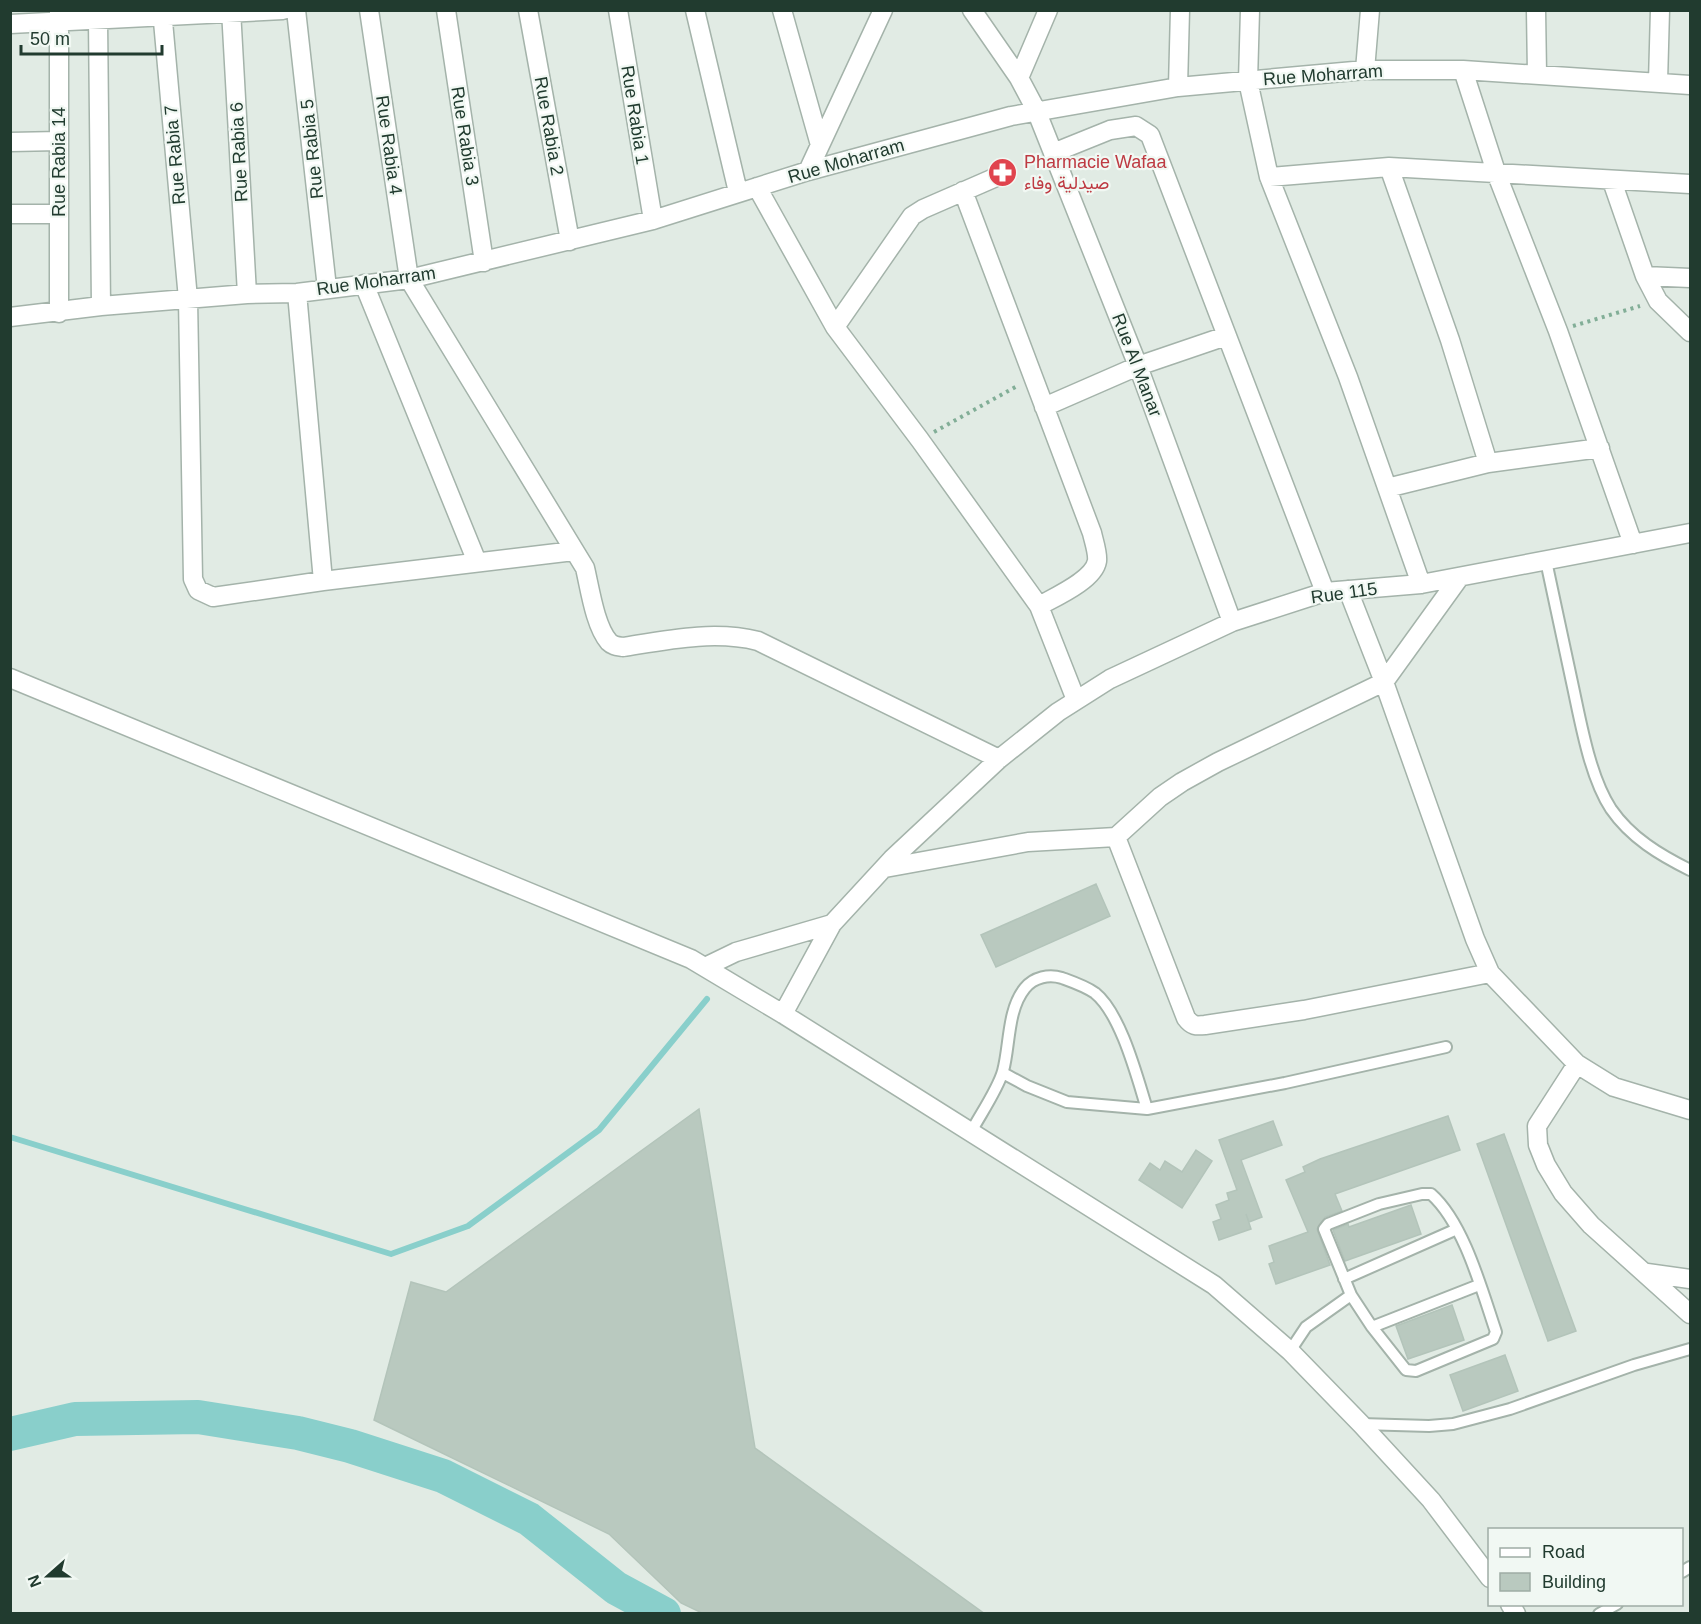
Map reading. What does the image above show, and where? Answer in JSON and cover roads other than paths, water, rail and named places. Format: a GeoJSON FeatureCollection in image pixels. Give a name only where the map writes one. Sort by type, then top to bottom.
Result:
{"type":"FeatureCollection","features":[{"type":"Feature","properties":{"kind":"street"},"geometry":{"type":"LineString","coordinates":[[10,24],[59,16],[98,20],[162,13],[283,10]]}},
{"type":"Feature","properties":{"kind":"street","name":"Rue Rabia 5"},"geometry":{"type":"LineString","coordinates":[[296,10],[327,288]]}},
{"type":"Feature","properties":{"kind":"street","name":"Rue Rabia 4"},"geometry":{"type":"LineString","coordinates":[[369,10],[409,279]]}},
{"type":"Feature","properties":{"kind":"street","name":"Rue Rabia 3"},"geometry":{"type":"LineString","coordinates":[[446,10],[484,262]]}},
{"type":"Feature","properties":{"kind":"street","name":"Rue Rabia 2"},"geometry":{"type":"LineString","coordinates":[[528,10],[570,241]]}},
{"type":"Feature","properties":{"kind":"street","name":"Rue Rabia 1"},"geometry":{"type":"LineString","coordinates":[[618,10],[652,220]]}},
{"type":"Feature","properties":{"kind":"street"},"geometry":{"type":"LineString","coordinates":[[695,10],[738,192]]}},
{"type":"Feature","properties":{"kind":"street"},"geometry":{"type":"LineString","coordinates":[[782,10],[820,145]]}},
{"type":"Feature","properties":{"kind":"street"},"geometry":{"type":"LineString","coordinates":[[808,171],[883,10]]}},
{"type":"Feature","properties":{"kind":"street","name":"Rue Al Manar"},"geometry":{"type":"LineString","coordinates":[[972,10],[1019,78],[1036,110],[1138,366],[1232,622]]}},
{"type":"Feature","properties":{"kind":"street"},"geometry":{"type":"LineString","coordinates":[[1019,78],[1048,10]]}},
{"type":"Feature","properties":{"kind":"street"},"geometry":{"type":"LineString","coordinates":[[1178,87],[1180,10]]}},
{"type":"Feature","properties":{"kind":"street"},"geometry":{"type":"LineString","coordinates":[[1250,10],[1248,81],[1269,177],[1348,377],[1421,584]]}},
{"type":"Feature","properties":{"kind":"street"},"geometry":{"type":"LineString","coordinates":[[1365,70],[1370,10]]}},
{"type":"Feature","properties":{"kind":"street"},"geometry":{"type":"LineString","coordinates":[[1536,10],[1537,74]]}},
{"type":"Feature","properties":{"kind":"street"},"geometry":{"type":"LineString","coordinates":[[1658,82],[1660,10]]}},
{"type":"Feature","properties":{"kind":"street","name":"Rue Rabia 6"},"geometry":{"type":"LineString","coordinates":[[231,12],[247,294]]}},
{"type":"Feature","properties":{"kind":"street","name":"Rue Rabia 7"},"geometry":{"type":"LineString","coordinates":[[162,13],[188,299],[194,584],[200,592],[213,597],[323,581]]}},
{"type":"Feature","properties":{"kind":"street","name":"Rue Rabia 14"},"geometry":{"type":"LineString","coordinates":[[59,16],[59,313]]}},
{"type":"Feature","properties":{"kind":"street"},"geometry":{"type":"LineString","coordinates":[[98,20],[101,306]]}},
{"type":"Feature","properties":{"kind":"street","name":"Rue Moharram"},"geometry":{"type":"LineString","coordinates":[[10,317],[59,313],[101,306],[297,292],[409,279],[652,220],[808,171],[1036,110],[1178,87],[1365,70],[1463,70],[1690,84]]}},
{"type":"Feature","properties":{"kind":"street"},"geometry":{"type":"LineString","coordinates":[[1463,70],[1497,175],[1558,331],[1634,544]]}},
{"type":"Feature","properties":{"kind":"street"},"geometry":{"type":"LineString","coordinates":[[1053,153],[1110,130],[1136,126],[1150,135],[1325,592]]}},
{"type":"Feature","properties":{"kind":"street"},"geometry":{"type":"LineString","coordinates":[[10,142],[59,141]]}},
{"type":"Feature","properties":{"kind":"street"},"geometry":{"type":"LineString","coordinates":[[1269,177],[1389,167],[1497,175],[1690,184]]}},
{"type":"Feature","properties":{"kind":"street"},"geometry":{"type":"LineString","coordinates":[[1389,167],[1450,340],[1488,463]]}},
{"type":"Feature","properties":{"kind":"street"},"geometry":{"type":"LineString","coordinates":[[836,327],[912,216],[923,208],[994,178]]}},
{"type":"Feature","properties":{"kind":"street"},"geometry":{"type":"LineString","coordinates":[[1611,181],[1645,276],[1658,301],[1690,332]]}},
{"type":"Feature","properties":{"kind":"street"},"geometry":{"type":"LineString","coordinates":[[757,186],[836,327],[1039,606],[1076,700]]}},
{"type":"Feature","properties":{"kind":"street"},"geometry":{"type":"LineString","coordinates":[[963,191],[1092,533],[1098,559],[1094,570],[1079,583],[1039,606]]}},
{"type":"Feature","properties":{"kind":"street"},"geometry":{"type":"LineString","coordinates":[[10,214],[59,214]]}},
{"type":"Feature","properties":{"kind":"street"},"geometry":{"type":"LineString","coordinates":[[1645,276],[1690,278]]}},
{"type":"Feature","properties":{"kind":"street"},"geometry":{"type":"LineString","coordinates":[[409,279],[585,568],[598,618],[610,642],[622,647],[708,636],[758,641],[999,759]]}},
{"type":"Feature","properties":{"kind":"street"},"geometry":{"type":"LineString","coordinates":[[364,284],[477,562]]}},
{"type":"Feature","properties":{"kind":"street"},"geometry":{"type":"LineString","coordinates":[[297,292],[323,581],[574,551]]}},
{"type":"Feature","properties":{"kind":"street"},"geometry":{"type":"LineString","coordinates":[[1044,407],[1138,366],[1226,336]]}},
{"type":"Feature","properties":{"kind":"street"},"geometry":{"type":"LineString","coordinates":[[1387,488],[1488,463],[1600,448]]}},
{"type":"Feature","properties":{"kind":"street","name":"Rue 115"},"geometry":{"type":"LineString","coordinates":[[783,1014],[832,924],[885,868],[999,759],[1076,700],[1110,679],[1232,622],[1325,592],[1421,584],[1459,578],[1690,532]]}},
{"type":"Feature","properties":{"kind":"street"},"geometry":{"type":"LineString","coordinates":[[885,868],[1028,842],[1116,837],[1160,797],[1182,782],[1218,762],[1384,682],[1459,578]]}},
{"type":"Feature","properties":{"kind":"street"},"geometry":{"type":"LineString","coordinates":[[1348,590],[1384,682],[1475,939],[1490,972],[1577,1064],[1614,1087],[1690,1110]]}},
{"type":"Feature","properties":{"kind":"street"},"geometry":{"type":"LineString","coordinates":[[10,678],[669,950],[705,968],[783,1014],[1214,1285],[1290,1351],[1361,1424],[1431,1500],[1488,1575]]}},
{"type":"Feature","properties":{"kind":"street"},"geometry":{"type":"LineString","coordinates":[[1116,837],[1190,1024],[1197,1026],[1304,1010],[1490,972]]}},
{"type":"Feature","properties":{"kind":"street"},"geometry":{"type":"LineString","coordinates":[[705,968],[736,952],[832,924]]}},
{"type":"Feature","properties":{"kind":"street"},"geometry":{"type":"LineString","coordinates":[[1577,1064],[1538,1126],[1538,1145],[1546,1165],[1563,1193],[1592,1225],[1690,1314]]}},
{"type":"Feature","properties":{"kind":"street"},"geometry":{"type":"LineString","coordinates":[[1647,1273],[1690,1279]]}},
{"type":"Feature","properties":{"kind":"lane"},"geometry":{"type":"LineString","coordinates":[[1546,561],[1582,731],[1600,790],[1611,809],[1626,827],[1652,850],[1690,870]]}},
{"type":"Feature","properties":{"kind":"lane"},"geometry":{"type":"LineString","coordinates":[[973,1133],[1005,1074],[1015,1005],[1025,987],[1037,979],[1052,975],[1080,985],[1096,994],[1108,1008],[1130,1053],[1147,1108]]}},
{"type":"Feature","properties":{"kind":"lane"},"geometry":{"type":"LineString","coordinates":[[1005,1074],[1027,1086],[1067,1102],[1091,1106],[1147,1108],[1285,1083],[1446,1047]]}},
{"type":"Feature","properties":{"kind":"lane"},"geometry":{"type":"LineString","coordinates":[[1431,1194],[1439,1201],[1457,1229],[1496,1332],[1495,1337],[1416,1371],[1406,1370],[1372,1328],[1351,1295],[1324,1229],[1328,1224],[1378,1204],[1431,1194]]}},
{"type":"Feature","properties":{"kind":"lane"},"geometry":{"type":"LineString","coordinates":[[1344,1279],[1457,1229]]}},
{"type":"Feature","properties":{"kind":"lane"},"geometry":{"type":"LineString","coordinates":[[1372,1328],[1479,1285]]}},
{"type":"Feature","properties":{"kind":"lane"},"geometry":{"type":"LineString","coordinates":[[1290,1351],[1306,1327],[1351,1295]]}},
{"type":"Feature","properties":{"kind":"lane"},"geometry":{"type":"LineString","coordinates":[[1361,1424],[1413,1426],[1453,1424],[1510,1409],[1634,1365],[1690,1349]]}},
{"type":"Feature","properties":{"kind":"lane"},"geometry":{"type":"LineString","coordinates":[[1599,1614],[1615,1606]]}},
{"type":"Feature","properties":{"kind":"waterway"},"geometry":{"type":"LineString","coordinates":[[10,1137],[391,1254],[468,1226],[599,1130],[707,999]]}},
{"type":"Feature","properties":{"kind":"waterway"},"geometry":{"type":"LineString","coordinates":[[10,1434],[75,1419],[198,1417],[298,1433],[350,1446],[443,1476],[529,1519],[616,1588],[664,1614]]}},
{"type":"Feature","properties":{"kind":"place","name":"Pharmacie Wafaa صيدلية وفاء"},"geometry":{"type":"Point","coordinates":[1003,172]}}]}
